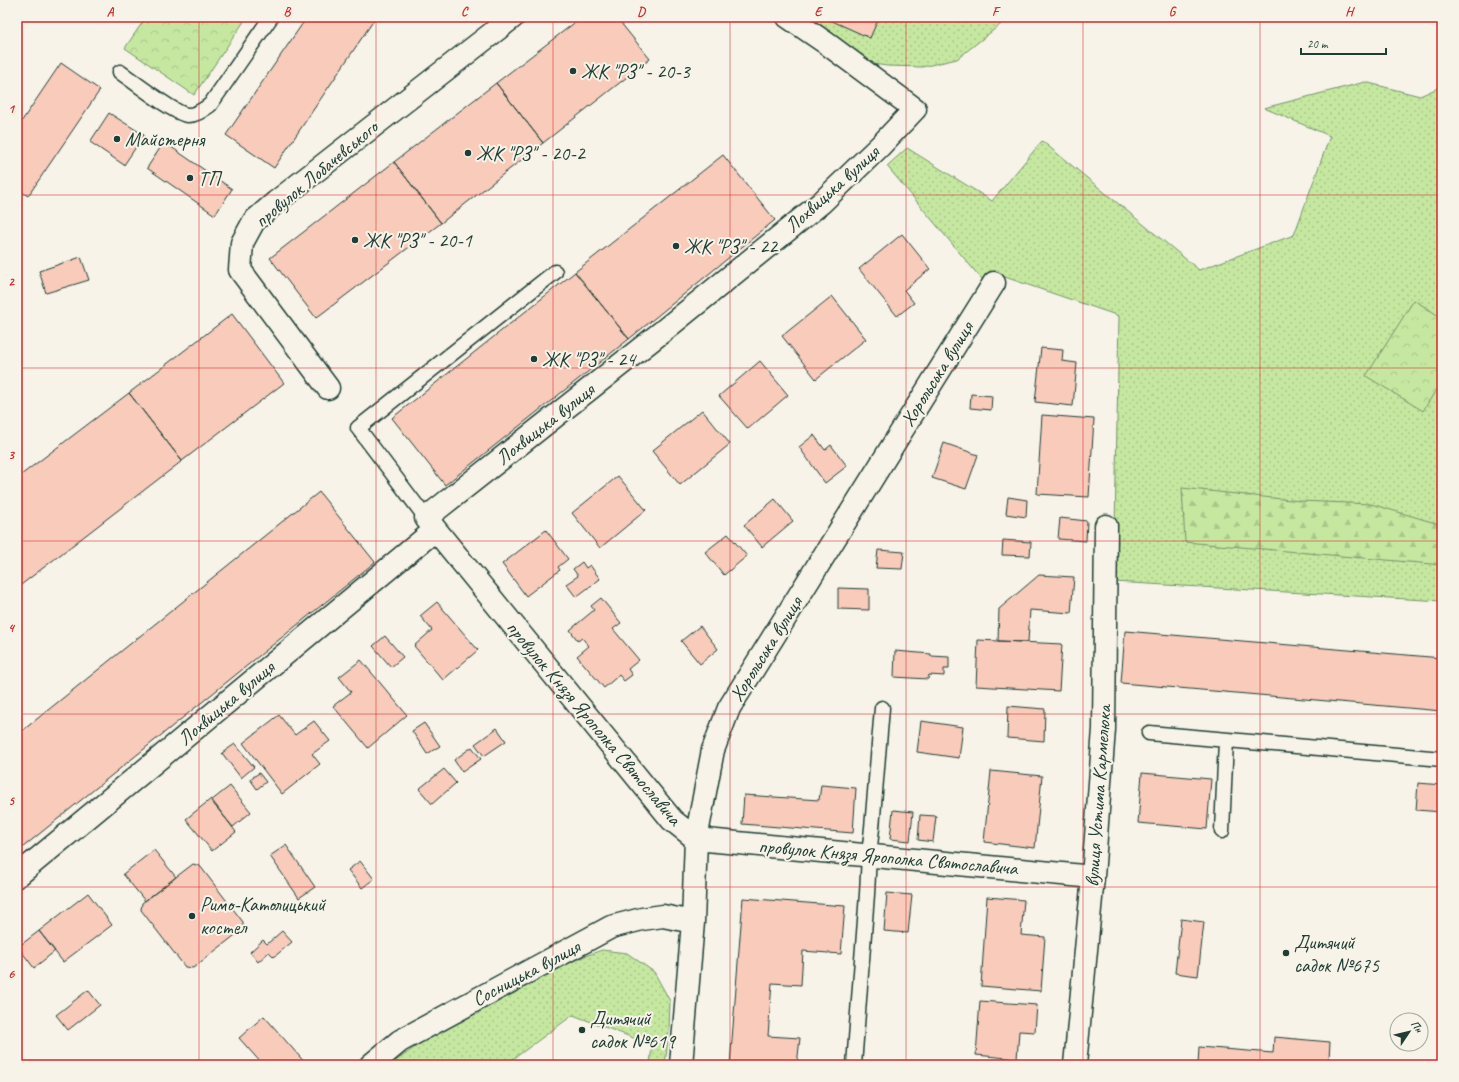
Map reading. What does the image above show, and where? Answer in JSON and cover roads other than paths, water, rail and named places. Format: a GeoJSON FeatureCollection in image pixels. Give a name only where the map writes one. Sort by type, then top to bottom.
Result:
{"type":"FeatureCollection","features":[{"type":"Feature","properties":{"kind":"street","name":"провулок Лобачевського"},"geometry":{"type":"LineString","coordinates":[[328,388],[240,270],[242,243],[254,221],[276,202],[512,17]]}},
{"type":"Feature","properties":{"kind":"street","name":"Лохвицька вулиця"},"geometry":{"type":"LineString","coordinates":[[17,876],[430,524],[663,331],[821,203],[881,145],[915,109],[826,43],[788,17]]}},
{"type":"Feature","properties":{"kind":"street","name":"Хорольська вулиця"},"geometry":{"type":"LineString","coordinates":[[681,1065],[693,922],[696,839],[713,750],[729,708],[994,283]]}},
{"type":"Feature","properties":{"kind":"street","name":"провулок Князя Ярополка Святославича"},"geometry":{"type":"LineString","coordinates":[[430,524],[672,820],[696,839],[1093,877]]}},
{"type":"Feature","properties":{"kind":"street","name":"вулиця Устима Кармелюка"},"geometry":{"type":"LineString","coordinates":[[1075,1065],[1093,877],[1104,729],[1106,526]]}},
{"type":"Feature","properties":{"kind":"street","name":"Сосницька вулиця"},"geometry":{"type":"LineString","coordinates":[[371,1065],[400,1041],[611,927],[642,919],[663,916],[693,922]]}},
{"type":"Feature","properties":{"kind":"lane"},"geometry":{"type":"LineString","coordinates":[[120,72],[176,110],[188,115],[200,112],[210,105],[271,17]]}},
{"type":"Feature","properties":{"kind":"lane"},"geometry":{"type":"LineString","coordinates":[[430,524],[358,428],[555,272]]}},
{"type":"Feature","properties":{"kind":"lane"},"geometry":{"type":"LineString","coordinates":[[854,1065],[869,855],[882,708]]}},
{"type":"Feature","properties":{"kind":"lane"},"geometry":{"type":"LineString","coordinates":[[1149,733],[1442,759]]}},
{"type":"Feature","properties":{"kind":"lane"},"geometry":{"type":"LineString","coordinates":[[1222,830],[1226,740]]}},
{"type":"Feature","properties":{"kind":"place","name":"ЖК \"РЗ\" - 20-3"},"geometry":{"type":"Point","coordinates":[573,71]}},
{"type":"Feature","properties":{"kind":"place","name":"Майстерня"},"geometry":{"type":"Point","coordinates":[117,139]}},
{"type":"Feature","properties":{"kind":"place","name":"ЖК \"РЗ\" - 20-2"},"geometry":{"type":"Point","coordinates":[468,153]}},
{"type":"Feature","properties":{"kind":"place","name":"ТП"},"geometry":{"type":"Point","coordinates":[190,178]}},
{"type":"Feature","properties":{"kind":"place","name":"ЖК \"РЗ\" - 20-1"},"geometry":{"type":"Point","coordinates":[355,240]}},
{"type":"Feature","properties":{"kind":"place","name":"ЖК \"РЗ\" - 22"},"geometry":{"type":"Point","coordinates":[676,246]}},
{"type":"Feature","properties":{"kind":"place","name":"ЖК \"РЗ\" - 24"},"geometry":{"type":"Point","coordinates":[534,359]}},
{"type":"Feature","properties":{"kind":"place","name":"Римо-Католицький костел"},"geometry":{"type":"Point","coordinates":[192,916]}},
{"type":"Feature","properties":{"kind":"place","name":"Дитячий садок №675"},"geometry":{"type":"Point","coordinates":[1286,953]}},
{"type":"Feature","properties":{"kind":"place","name":"Дитячий садок №619"},"geometry":{"type":"Point","coordinates":[582,1030]}}]}
